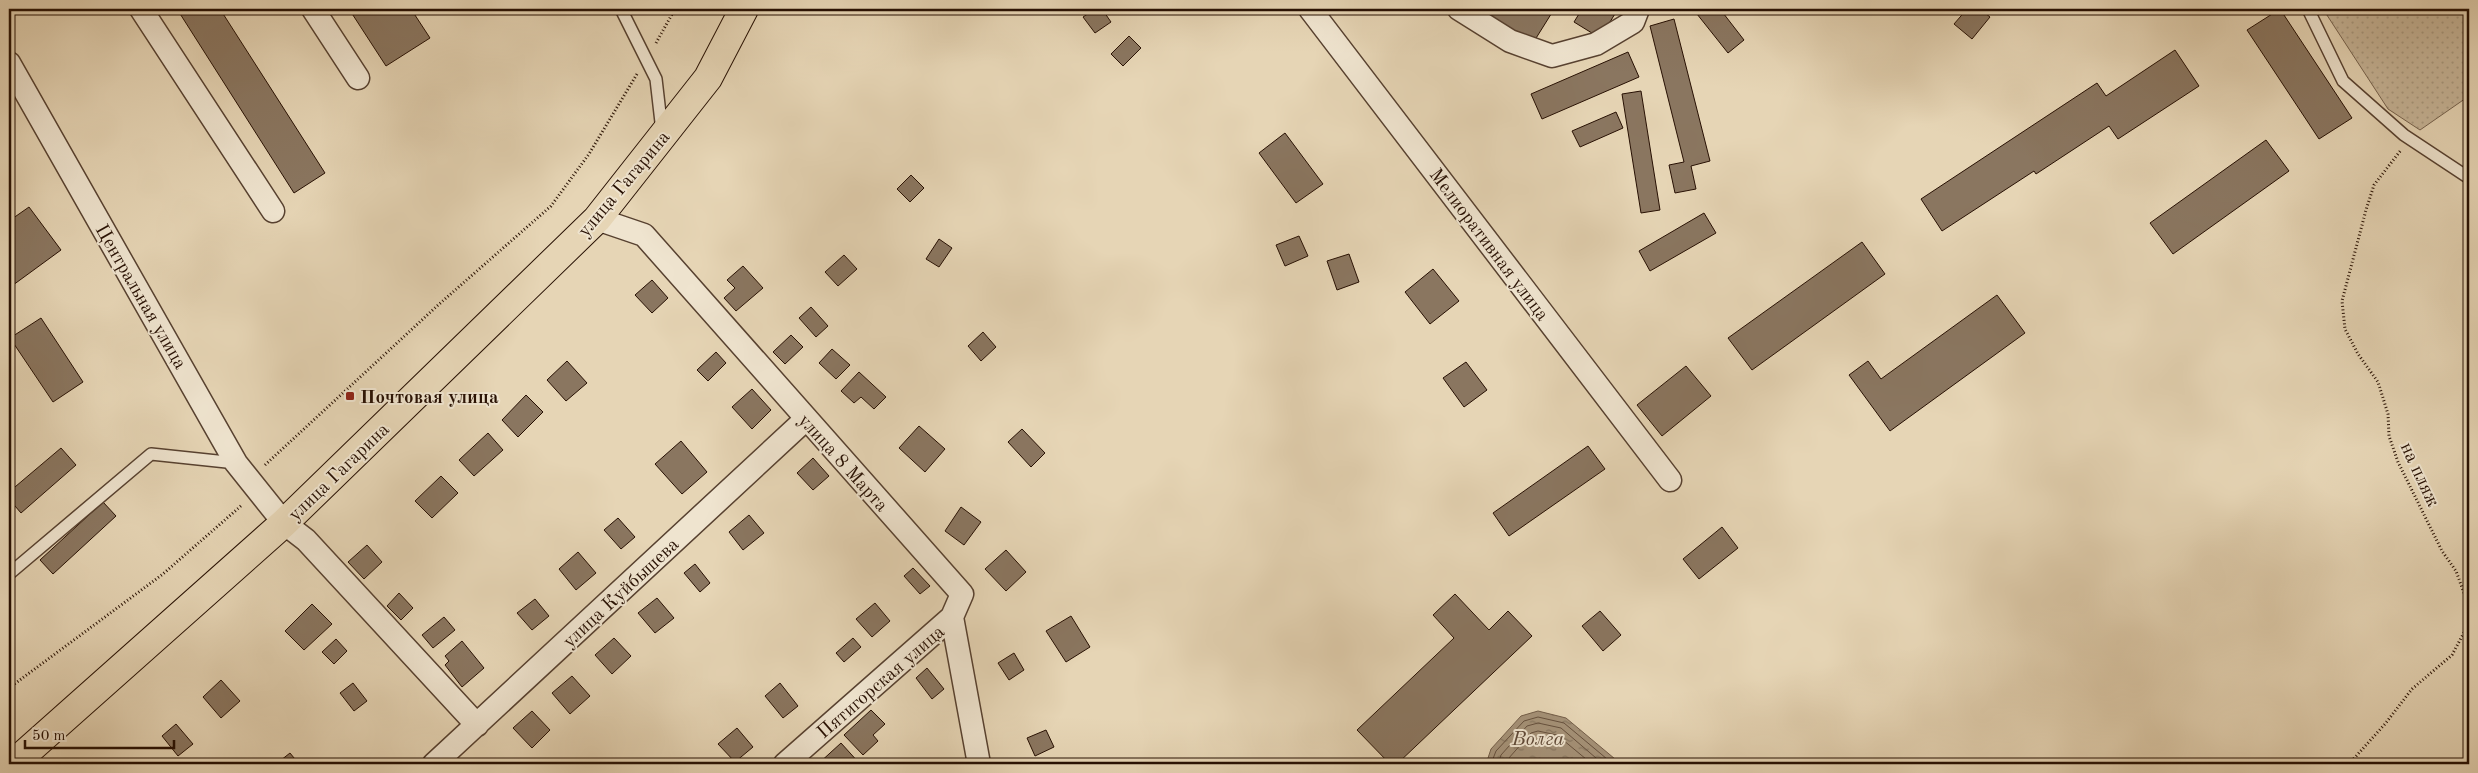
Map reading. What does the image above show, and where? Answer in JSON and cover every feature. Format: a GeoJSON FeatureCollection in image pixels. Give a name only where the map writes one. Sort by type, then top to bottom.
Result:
{"type":"FeatureCollection","features":[{"type":"Feature","properties":{"kind":"main road","name":"улица Гагарина"},"geometry":{"type":"LineString","coordinates":[[13,764],[284,523],[597,219],[708,78],[744,9]]}},
{"type":"Feature","properties":{"kind":"street"},"geometry":{"type":"LineString","coordinates":[[141,9],[273,211]]}},
{"type":"Feature","properties":{"kind":"street"},"geometry":{"type":"LineString","coordinates":[[313,9],[358,78]]}},
{"type":"Feature","properties":{"kind":"street","name":"Мелиоративная улица"},"geometry":{"type":"LineString","coordinates":[[1310,9],[1670,480]]}},
{"type":"Feature","properties":{"kind":"street"},"geometry":{"type":"LineString","coordinates":[[1459,9],[1510,41],[1552,56],[1596,44],[1633,22],[1638,9]]}},
{"type":"Feature","properties":{"kind":"street","name":"Центральная улица"},"geometry":{"type":"LineString","coordinates":[[9,63],[236,463],[284,523],[306,540],[477,725]]}},
{"type":"Feature","properties":{"kind":"street","name":"улица 8 Марта"},"geometry":{"type":"LineString","coordinates":[[597,219],[644,234],[962,594],[952,617]]}},
{"type":"Feature","properties":{"kind":"street","name":"улица Куйбышева"},"geometry":{"type":"LineString","coordinates":[[434,764],[806,419]]}},
{"type":"Feature","properties":{"kind":"street"},"geometry":{"type":"LineString","coordinates":[[952,617],[979,764]]}},
{"type":"Feature","properties":{"kind":"street","name":"Пятигорская улица"},"geometry":{"type":"LineString","coordinates":[[785,764],[952,617]]}},
{"type":"Feature","properties":{"kind":"lane"},"geometry":{"type":"LineString","coordinates":[[621,9],[656,79],[663,136]]}},
{"type":"Feature","properties":{"kind":"lane"},"geometry":{"type":"LineString","coordinates":[[2308,9],[2343,81],[2404,135],[2469,178]]}},
{"type":"Feature","properties":{"kind":"lane"},"geometry":{"type":"LineString","coordinates":[[9,574],[150,454],[236,463]]}},
{"type":"Feature","properties":{"kind":"path"},"geometry":{"type":"LineString","coordinates":[[9,688],[163,574],[240,508],[259,471],[273,457],[438,306],[551,206],[589,154],[675,9]]}},
{"type":"Feature","properties":{"kind":"path","name":"на пляж"},"geometry":{"type":"LineString","coordinates":[[2348,764],[2385,724],[2412,689],[2452,655],[2467,627],[2468,604],[2456,571],[2442,551],[2398,462],[2389,436],[2388,414],[2378,382],[2358,354],[2345,328],[2342,301],[2358,236],[2374,186],[2402,150],[2404,135]]}},
{"type":"Feature","properties":{"kind":"shaded area"},"geometry":{"type":"Polygon","coordinates":[[[2323,9],[2469,9],[2469,96],[2420,130],[2388,109],[2323,9]]]}},
{"type":"Feature","properties":{"kind":"water","name":"Волга"},"geometry":{"type":"Polygon","coordinates":[[[1538,711],[1566,718],[1621,764],[1486,764],[1491,749],[1521,716],[1538,711]]]}},
{"type":"Feature","properties":{"kind":"building"},"geometry":{"type":"Polygon","coordinates":[[[177,9],[220,9],[325,173],[294,193],[177,9]]]}},
{"type":"Feature","properties":{"kind":"building"},"geometry":{"type":"Polygon","coordinates":[[[349,9],[411,9],[430,38],[386,66],[349,9]]]}},
{"type":"Feature","properties":{"kind":"building"},"geometry":{"type":"Polygon","coordinates":[[[1095,9],[1102,9],[1111,22],[1095,33],[1083,17],[1095,9]]]}},
{"type":"Feature","properties":{"kind":"building"},"geometry":{"type":"Polygon","coordinates":[[[1477,9],[1550,9],[1553,11],[1533,43],[1477,9]]]}},
{"type":"Feature","properties":{"kind":"building"},"geometry":{"type":"Polygon","coordinates":[[[1582,9],[1618,9],[1600,38],[1574,22],[1582,9]]]}},
{"type":"Feature","properties":{"kind":"building"},"geometry":{"type":"Polygon","coordinates":[[[1693,9],[1720,9],[1744,40],[1728,53],[1693,9]]]}},
{"type":"Feature","properties":{"kind":"building"},"geometry":{"type":"Polygon","coordinates":[[[1967,9],[1980,9],[1990,17],[1972,39],[1954,24],[1967,9]]]}},
{"type":"Feature","properties":{"kind":"building"},"geometry":{"type":"Polygon","coordinates":[[[2280,9],[2352,118],[2319,139],[2247,30],[2280,9]]]}},
{"type":"Feature","properties":{"kind":"building"},"geometry":{"type":"Polygon","coordinates":[[[1674,19],[1710,161],[1691,166],[1696,189],[1675,193],[1669,165],[1684,162],[1650,26],[1674,19]]]}},
{"type":"Feature","properties":{"kind":"building"},"geometry":{"type":"Polygon","coordinates":[[[1129,36],[1141,48],[1123,66],[1111,54],[1129,36]]]}},
{"type":"Feature","properties":{"kind":"building"},"geometry":{"type":"Polygon","coordinates":[[[2175,50],[2199,86],[2118,139],[2109,126],[2036,174],[2034,171],[1942,231],[1921,199],[2097,83],[2106,96],[2175,50]]]}},
{"type":"Feature","properties":{"kind":"building"},"geometry":{"type":"Polygon","coordinates":[[[1628,52],[1639,77],[1542,119],[1531,94],[1628,52]]]}},
{"type":"Feature","properties":{"kind":"building"},"geometry":{"type":"Polygon","coordinates":[[[1641,91],[1660,210],[1641,213],[1622,94],[1641,91]]]}},
{"type":"Feature","properties":{"kind":"building"},"geometry":{"type":"Polygon","coordinates":[[[1616,112],[1623,128],[1580,147],[1572,131],[1616,112]]]}},
{"type":"Feature","properties":{"kind":"building"},"geometry":{"type":"Polygon","coordinates":[[[1285,133],[1323,184],[1296,203],[1259,153],[1285,133]]]}},
{"type":"Feature","properties":{"kind":"building"},"geometry":{"type":"Polygon","coordinates":[[[2266,140],[2289,171],[2173,254],[2150,223],[2266,140]]]}},
{"type":"Feature","properties":{"kind":"building"},"geometry":{"type":"Polygon","coordinates":[[[911,175],[924,188],[910,202],[897,189],[911,175]]]}},
{"type":"Feature","properties":{"kind":"building"},"geometry":{"type":"Polygon","coordinates":[[[29,207],[61,250],[9,288],[9,221],[29,207]]]}},
{"type":"Feature","properties":{"kind":"building"},"geometry":{"type":"Polygon","coordinates":[[[1704,213],[1716,233],[1650,271],[1639,251],[1704,213]]]}},
{"type":"Feature","properties":{"kind":"building"},"geometry":{"type":"Polygon","coordinates":[[[1299,236],[1308,256],[1285,266],[1276,245],[1299,236]]]}},
{"type":"Feature","properties":{"kind":"building"},"geometry":{"type":"Polygon","coordinates":[[[939,239],[952,248],[939,267],[926,259],[939,239]]]}},
{"type":"Feature","properties":{"kind":"building"},"geometry":{"type":"Polygon","coordinates":[[[1862,242],[1885,274],[1752,370],[1728,338],[1862,242]]]}},
{"type":"Feature","properties":{"kind":"building"},"geometry":{"type":"Polygon","coordinates":[[[1349,254],[1359,282],[1337,290],[1327,261],[1349,254]]]}},
{"type":"Feature","properties":{"kind":"building"},"geometry":{"type":"Polygon","coordinates":[[[844,255],[857,269],[838,286],[825,272],[844,255]]]}},
{"type":"Feature","properties":{"kind":"building"},"geometry":{"type":"Polygon","coordinates":[[[743,266],[763,288],[736,311],[724,298],[735,288],[727,280],[743,266]]]}},
{"type":"Feature","properties":{"kind":"building"},"geometry":{"type":"Polygon","coordinates":[[[1433,269],[1459,301],[1430,324],[1405,292],[1433,269]]]}},
{"type":"Feature","properties":{"kind":"building"},"geometry":{"type":"Polygon","coordinates":[[[652,280],[668,298],[652,313],[635,295],[652,280]]]}},
{"type":"Feature","properties":{"kind":"building"},"geometry":{"type":"Polygon","coordinates":[[[1997,295],[2025,333],[1890,431],[1849,375],[1868,361],[1881,379],[1997,295]]]}},
{"type":"Feature","properties":{"kind":"building"},"geometry":{"type":"Polygon","coordinates":[[[811,307],[828,326],[816,337],[799,318],[811,307]]]}},
{"type":"Feature","properties":{"kind":"building"},"geometry":{"type":"Polygon","coordinates":[[[41,318],[83,382],[53,402],[10,338],[41,318]]]}},
{"type":"Feature","properties":{"kind":"building"},"geometry":{"type":"Polygon","coordinates":[[[983,332],[996,347],[981,361],[968,346],[983,332]]]}},
{"type":"Feature","properties":{"kind":"building"},"geometry":{"type":"Polygon","coordinates":[[[791,335],[803,347],[785,364],[773,352],[791,335]]]}},
{"type":"Feature","properties":{"kind":"building"},"geometry":{"type":"Polygon","coordinates":[[[832,349],[850,365],[836,379],[819,363],[832,349]]]}},
{"type":"Feature","properties":{"kind":"building"},"geometry":{"type":"Polygon","coordinates":[[[716,352],[726,363],[708,381],[697,370],[716,352]]]}},
{"type":"Feature","properties":{"kind":"building"},"geometry":{"type":"Polygon","coordinates":[[[567,361],[587,383],[566,401],[547,380],[567,361]]]}},
{"type":"Feature","properties":{"kind":"building"},"geometry":{"type":"Polygon","coordinates":[[[1466,362],[1487,390],[1464,407],[1443,378],[1466,362]]]}},
{"type":"Feature","properties":{"kind":"building"},"geometry":{"type":"Polygon","coordinates":[[[1686,366],[1711,396],[1662,436],[1637,405],[1686,366]]]}},
{"type":"Feature","properties":{"kind":"building"},"geometry":{"type":"Polygon","coordinates":[[[859,372],[886,397],[874,409],[861,397],[854,403],[841,391],[859,372]]]}},
{"type":"Feature","properties":{"kind":"building"},"geometry":{"type":"Polygon","coordinates":[[[752,389],[771,410],[752,429],[732,407],[752,389]]]}},
{"type":"Feature","properties":{"kind":"building"},"geometry":{"type":"Polygon","coordinates":[[[526,395],[543,412],[518,437],[502,420],[526,395]]]}},
{"type":"Feature","properties":{"kind":"building"},"geometry":{"type":"Polygon","coordinates":[[[919,426],[945,449],[925,472],[899,448],[919,426]]]}},
{"type":"Feature","properties":{"kind":"building"},"geometry":{"type":"Polygon","coordinates":[[[1022,429],[1045,453],[1031,467],[1008,442],[1022,429]]]}},
{"type":"Feature","properties":{"kind":"building"},"geometry":{"type":"Polygon","coordinates":[[[488,433],[503,450],[474,476],[459,460],[488,433]]]}},
{"type":"Feature","properties":{"kind":"building"},"geometry":{"type":"Polygon","coordinates":[[[681,441],[707,472],[682,494],[655,464],[681,441]]]}},
{"type":"Feature","properties":{"kind":"building"},"geometry":{"type":"Polygon","coordinates":[[[1588,446],[1605,469],[1509,536],[1493,513],[1588,446]]]}},
{"type":"Feature","properties":{"kind":"building"},"geometry":{"type":"Polygon","coordinates":[[[61,448],[76,465],[21,513],[9,499],[9,492],[61,448]]]}},
{"type":"Feature","properties":{"kind":"building"},"geometry":{"type":"Polygon","coordinates":[[[813,458],[829,476],[813,490],[797,473],[813,458]]]}},
{"type":"Feature","properties":{"kind":"building"},"geometry":{"type":"Polygon","coordinates":[[[441,476],[458,493],[432,518],[415,501],[441,476]]]}},
{"type":"Feature","properties":{"kind":"building"},"geometry":{"type":"Polygon","coordinates":[[[103,502],[116,516],[53,574],[40,560],[103,502]]]}},
{"type":"Feature","properties":{"kind":"building"},"geometry":{"type":"Polygon","coordinates":[[[961,507],[981,522],[964,545],[945,531],[961,507]]]}},
{"type":"Feature","properties":{"kind":"building"},"geometry":{"type":"Polygon","coordinates":[[[749,515],[764,533],[743,550],[729,532],[749,515]]]}},
{"type":"Feature","properties":{"kind":"building"},"geometry":{"type":"Polygon","coordinates":[[[618,518],[635,537],[621,549],[604,530],[618,518]]]}},
{"type":"Feature","properties":{"kind":"building"},"geometry":{"type":"Polygon","coordinates":[[[1722,527],[1738,548],[1699,579],[1683,559],[1722,527]]]}},
{"type":"Feature","properties":{"kind":"building"},"geometry":{"type":"Polygon","coordinates":[[[367,545],[382,562],[364,579],[348,562],[367,545]]]}},
{"type":"Feature","properties":{"kind":"building"},"geometry":{"type":"Polygon","coordinates":[[[1006,550],[1026,572],[1006,591],[985,569],[1006,550]]]}},
{"type":"Feature","properties":{"kind":"building"},"geometry":{"type":"Polygon","coordinates":[[[578,552],[596,573],[576,590],[559,569],[578,552]]]}},
{"type":"Feature","properties":{"kind":"building"},"geometry":{"type":"Polygon","coordinates":[[[695,564],[710,583],[700,592],[684,573],[695,564]]]}},
{"type":"Feature","properties":{"kind":"building"},"geometry":{"type":"Polygon","coordinates":[[[913,568],[930,586],[920,594],[904,576],[913,568]]]}},
{"type":"Feature","properties":{"kind":"building"},"geometry":{"type":"Polygon","coordinates":[[[399,593],[413,608],[401,620],[387,606],[399,593]]]}},
{"type":"Feature","properties":{"kind":"building"},"geometry":{"type":"Polygon","coordinates":[[[1455,594],[1489,630],[1508,611],[1532,636],[1397,764],[1390,764],[1357,730],[1454,638],[1433,615],[1455,594]]]}},
{"type":"Feature","properties":{"kind":"building"},"geometry":{"type":"Polygon","coordinates":[[[657,598],[674,618],[655,633],[638,613],[657,598]]]}},
{"type":"Feature","properties":{"kind":"building"},"geometry":{"type":"Polygon","coordinates":[[[535,599],[549,616],[532,630],[517,613],[535,599]]]}},
{"type":"Feature","properties":{"kind":"building"},"geometry":{"type":"Polygon","coordinates":[[[875,603],[890,621],[872,637],[856,619],[875,603]]]}},
{"type":"Feature","properties":{"kind":"building"},"geometry":{"type":"Polygon","coordinates":[[[312,604],[332,624],[304,650],[285,631],[312,604]]]}},
{"type":"Feature","properties":{"kind":"building"},"geometry":{"type":"Polygon","coordinates":[[[1600,611],[1621,635],[1603,651],[1582,626],[1600,611]]]}},
{"type":"Feature","properties":{"kind":"building"},"geometry":{"type":"Polygon","coordinates":[[[1071,616],[1090,647],[1066,662],[1046,631],[1071,616]]]}},
{"type":"Feature","properties":{"kind":"building"},"geometry":{"type":"Polygon","coordinates":[[[444,617],[455,630],[433,648],[422,635],[444,617]]]}},
{"type":"Feature","properties":{"kind":"building"},"geometry":{"type":"Polygon","coordinates":[[[614,638],[631,656],[612,674],[595,655],[614,638]]]}},
{"type":"Feature","properties":{"kind":"building"},"geometry":{"type":"Polygon","coordinates":[[[853,638],[861,647],[844,662],[836,653],[853,638]]]}},
{"type":"Feature","properties":{"kind":"building"},"geometry":{"type":"Polygon","coordinates":[[[336,639],[347,651],[334,664],[322,652],[336,639]]]}},
{"type":"Feature","properties":{"kind":"building"},"geometry":{"type":"Polygon","coordinates":[[[462,641],[484,668],[462,687],[445,665],[449,661],[445,656],[462,641]]]}},
{"type":"Feature","properties":{"kind":"building"},"geometry":{"type":"Polygon","coordinates":[[[1014,653],[1024,670],[1009,680],[998,663],[1014,653]]]}},
{"type":"Feature","properties":{"kind":"building"},"geometry":{"type":"Polygon","coordinates":[[[927,668],[944,689],[932,699],[916,678],[927,668]]]}},
{"type":"Feature","properties":{"kind":"building"},"geometry":{"type":"Polygon","coordinates":[[[572,676],[590,696],[570,714],[552,693],[572,676]]]}},
{"type":"Feature","properties":{"kind":"building"},"geometry":{"type":"Polygon","coordinates":[[[221,680],[240,701],[221,718],[203,697],[221,680]]]}},
{"type":"Feature","properties":{"kind":"building"},"geometry":{"type":"Polygon","coordinates":[[[353,683],[367,701],[354,711],[340,693],[353,683]]]}},
{"type":"Feature","properties":{"kind":"building"},"geometry":{"type":"Polygon","coordinates":[[[780,683],[798,706],[783,718],[765,696],[780,683]]]}},
{"type":"Feature","properties":{"kind":"building"},"geometry":{"type":"Polygon","coordinates":[[[871,710],[885,724],[873,735],[878,741],[863,755],[844,735],[871,710]]]}},
{"type":"Feature","properties":{"kind":"building"},"geometry":{"type":"Polygon","coordinates":[[[532,711],[550,730],[532,748],[513,728],[532,711]]]}},
{"type":"Feature","properties":{"kind":"building"},"geometry":{"type":"Polygon","coordinates":[[[176,724],[193,744],[178,756],[162,736],[176,724]]]}},
{"type":"Feature","properties":{"kind":"building"},"geometry":{"type":"Polygon","coordinates":[[[737,728],[753,747],[735,762],[718,744],[737,728]]]}},
{"type":"Feature","properties":{"kind":"building"},"geometry":{"type":"Polygon","coordinates":[[[1046,730],[1054,747],[1035,756],[1027,738],[1046,730]]]}},
{"type":"Feature","properties":{"kind":"building"},"geometry":{"type":"Polygon","coordinates":[[[841,743],[860,764],[818,764],[841,743]]]}},
{"type":"Feature","properties":{"kind":"building"},"geometry":{"type":"Polygon","coordinates":[[[290,753],[299,764],[276,764],[290,753]]]}},
{"type":"Feature","properties":{"kind":"place","name":"Почтовая улица"},"geometry":{"type":"Point","coordinates":[350,396]}}]}
